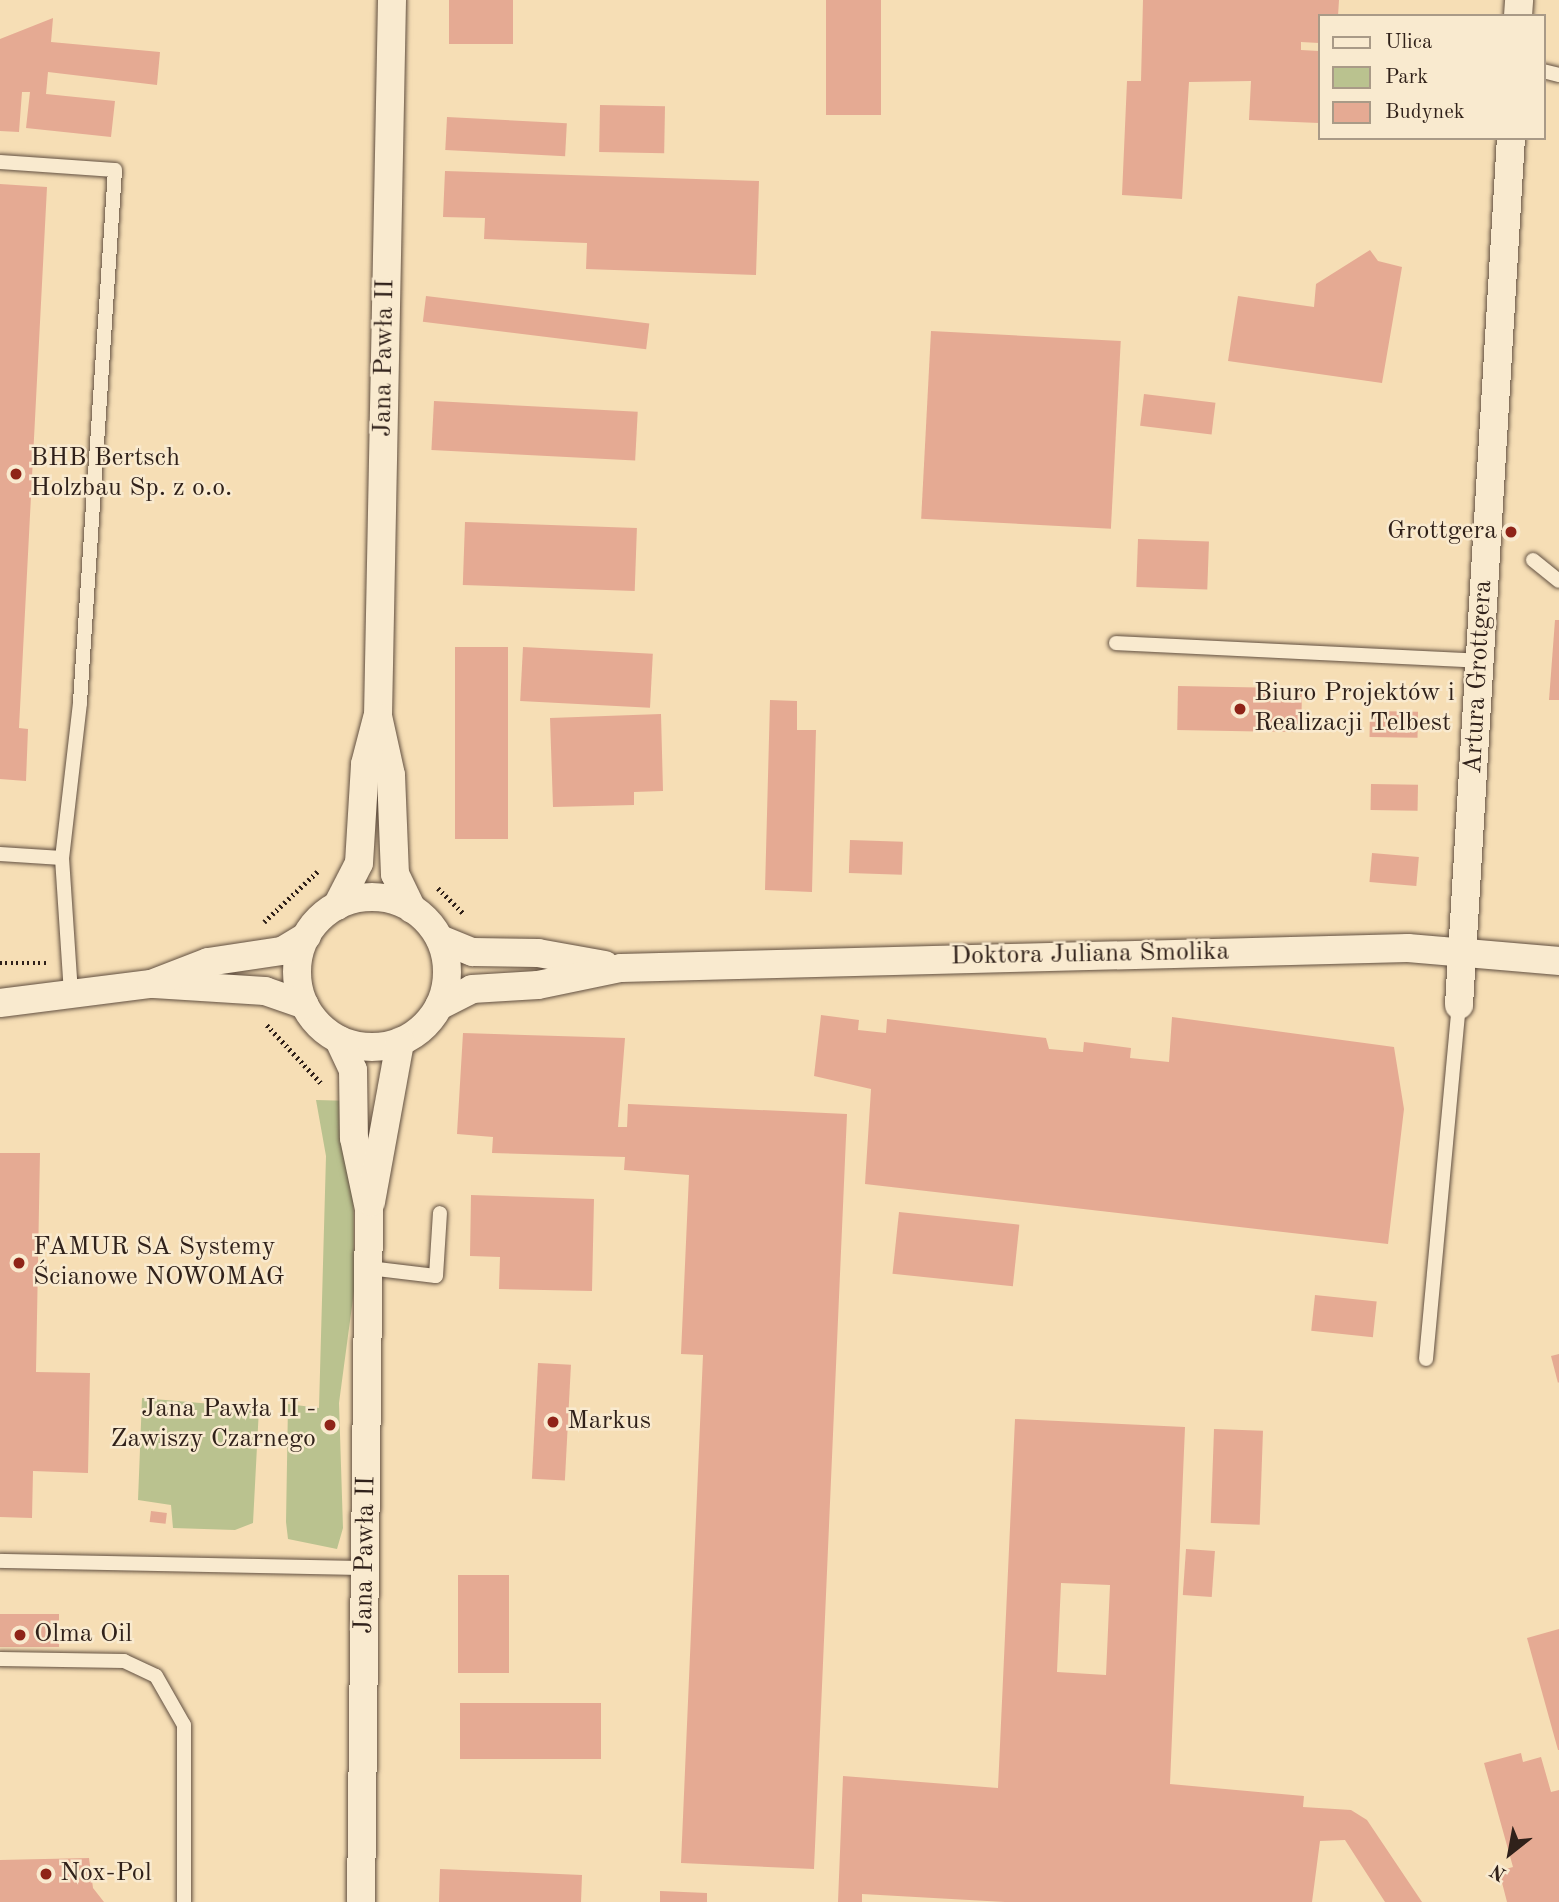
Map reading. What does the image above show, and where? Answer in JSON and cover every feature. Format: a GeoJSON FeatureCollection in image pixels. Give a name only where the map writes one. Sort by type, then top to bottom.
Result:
{"type":"FeatureCollection","features":[{"type":"Feature","properties":{"kind":"street","name":"Jana Pawła II"},"geometry":{"type":"LineString","coordinates":[[392,0],[378,716],[391,775],[394,874],[412,909]]}},
{"type":"Feature","properties":{"kind":"street","name":"Artura Grottgera"},"geometry":{"type":"LineString","coordinates":[[1459,1005],[1511,140]]}},
{"type":"Feature","properties":{"kind":"street","name":"Jana Pawła II"},"geometry":{"type":"LineString","coordinates":[[337,905],[359,863],[365,764],[378,716]]}},
{"type":"Feature","properties":{"kind":"street"},"geometry":{"type":"LineString","coordinates":[[0,1003],[151,984],[265,991],[305,1005],[340,1040],[359,1046],[400,1042],[439,1006],[447,979],[440,939],[412,909],[379,897],[337,905],[307,936],[282,951],[208,962],[151,984]]}},
{"type":"Feature","properties":{"kind":"street"},"geometry":{"type":"LineString","coordinates":[[305,1005],[297,963],[307,936]]}},
{"type":"Feature","properties":{"kind":"street","name":"Doktora Juliana Smolika"},"geometry":{"type":"LineString","coordinates":[[440,939],[473,952],[538,953],[621,968]]}},
{"type":"Feature","properties":{"kind":"street","name":"Doktora Juliana Smolika"},"geometry":{"type":"LineString","coordinates":[[439,1006],[472,989],[538,985],[621,968],[1464,950],[1559,961]]}},
{"type":"Feature","properties":{"kind":"street","name":"Jana Pawła II"},"geometry":{"type":"LineString","coordinates":[[340,1040],[353,1070],[354,1138],[369,1209],[361,1902]]}},
{"type":"Feature","properties":{"kind":"street","name":"Jana Pawła II"},"geometry":{"type":"LineString","coordinates":[[369,1209],[388,1137],[387,1089],[400,1042]]}},
{"type":"Feature","properties":{"kind":"lane"},"geometry":{"type":"LineString","coordinates":[[0,162],[115,170],[82,676],[62,858],[71,993]]}},
{"type":"Feature","properties":{"kind":"lane"},"geometry":{"type":"LineString","coordinates":[[1533,560],[1559,581]]}},
{"type":"Feature","properties":{"kind":"lane"},"geometry":{"type":"LineString","coordinates":[[1116,643],[1478,661]]}},
{"type":"Feature","properties":{"kind":"lane"},"geometry":{"type":"LineString","coordinates":[[0,854],[62,858]]}},
{"type":"Feature","properties":{"kind":"lane"},"geometry":{"type":"LineString","coordinates":[[1426,1359],[1459,1005]]}},
{"type":"Feature","properties":{"kind":"lane"},"geometry":{"type":"LineString","coordinates":[[369,1268],[436,1276],[440,1213]]}},
{"type":"Feature","properties":{"kind":"lane"},"geometry":{"type":"LineString","coordinates":[[0,1561],[366,1568]]}},
{"type":"Feature","properties":{"kind":"lane"},"geometry":{"type":"LineString","coordinates":[[0,1659],[124,1661],[156,1676],[184,1725],[184,1902]]}},
{"type":"Feature","properties":{"kind":"path"},"geometry":{"type":"LineString","coordinates":[[255,930],[326,862]]}},
{"type":"Feature","properties":{"kind":"path"},"geometry":{"type":"LineString","coordinates":[[429,877],[474,922]]}},
{"type":"Feature","properties":{"kind":"path"},"geometry":{"type":"LineString","coordinates":[[0,963],[69,963]]}},
{"type":"Feature","properties":{"kind":"path"},"geometry":{"type":"LineString","coordinates":[[264,1022],[325,1088]]}},
{"type":"Feature","properties":{"kind":"green space"},"geometry":{"type":"Polygon","coordinates":[[[316,1100],[353,1101],[354,1291],[339,1403],[343,1528],[337,1549],[288,1539],[286,1522],[288,1404],[319,1408],[326,1156],[316,1100]]]}},
{"type":"Feature","properties":{"kind":"green space"},"geometry":{"type":"Polygon","coordinates":[[[142,1398],[259,1408],[253,1523],[235,1530],[173,1528],[171,1505],[138,1500],[142,1398]]]}},
{"type":"Feature","properties":{"kind":"building"},"geometry":{"type":"Polygon","coordinates":[[[449,0],[513,0],[513,44],[449,44],[449,0]]]}},
{"type":"Feature","properties":{"kind":"building"},"geometry":{"type":"Polygon","coordinates":[[[826,0],[881,0],[881,115],[826,115],[826,0]]]}},
{"type":"Feature","properties":{"kind":"building"},"geometry":{"type":"Polygon","coordinates":[[[1143,0],[1339,0],[1338,14],[1318,14],[1318,43],[1301,42],[1301,50],[1318,51],[1318,123],[1249,120],[1251,81],[1189,82],[1182,199],[1122,195],[1127,81],[1141,81],[1143,0]]]}},
{"type":"Feature","properties":{"kind":"building"},"geometry":{"type":"Polygon","coordinates":[[[53,18],[51,42],[160,52],[157,85],[48,72],[46,94],[115,101],[111,137],[26,128],[30,92],[22,92],[19,132],[0,131],[0,39],[53,18]]]}},
{"type":"Feature","properties":{"kind":"building"},"geometry":{"type":"Polygon","coordinates":[[[600,105],[665,106],[664,153],[599,152],[600,105]]]}},
{"type":"Feature","properties":{"kind":"building"},"geometry":{"type":"Polygon","coordinates":[[[447,117],[567,123],[565,156],[445,150],[447,117]]]}},
{"type":"Feature","properties":{"kind":"building"},"geometry":{"type":"Polygon","coordinates":[[[445,171],[759,181],[756,275],[586,269],[587,243],[484,239],[485,218],[443,217],[445,171]]]}},
{"type":"Feature","properties":{"kind":"building","name":"BHB Bertsch Holzbau Sp. z o.o."},"geometry":{"type":"Polygon","coordinates":[[[0,184],[47,187],[19,728],[28,729],[26,781],[0,779],[0,184]]]}},
{"type":"Feature","properties":{"kind":"building"},"geometry":{"type":"Polygon","coordinates":[[[1370,250],[1378,261],[1402,267],[1382,383],[1228,361],[1238,296],[1314,307],[1316,284],[1370,250]]]}},
{"type":"Feature","properties":{"kind":"building"},"geometry":{"type":"Polygon","coordinates":[[[426,296],[649,323],[646,349],[423,322],[426,296]]]}},
{"type":"Feature","properties":{"kind":"building"},"geometry":{"type":"Polygon","coordinates":[[[931,331],[1121,341],[1111,529],[921,519],[931,331]]]}},
{"type":"Feature","properties":{"kind":"building"},"geometry":{"type":"Polygon","coordinates":[[[1144,394],[1215,403],[1212,435],[1140,426],[1144,394]]]}},
{"type":"Feature","properties":{"kind":"building"},"geometry":{"type":"Polygon","coordinates":[[[434,401],[638,412],[635,461],[431,450],[434,401]]]}},
{"type":"Feature","properties":{"kind":"building"},"geometry":{"type":"Polygon","coordinates":[[[465,522],[637,528],[635,591],[463,585],[465,522]]]}},
{"type":"Feature","properties":{"kind":"building"},"geometry":{"type":"Polygon","coordinates":[[[1138,539],[1209,541],[1207,589],[1136,587],[1138,539]]]}},
{"type":"Feature","properties":{"kind":"building"},"geometry":{"type":"Polygon","coordinates":[[[1555,620],[1559,620],[1559,700],[1549,700],[1555,620]]]}},
{"type":"Feature","properties":{"kind":"building"},"geometry":{"type":"Polygon","coordinates":[[[455,647],[508,647],[508,839],[455,839],[455,647]]]}},
{"type":"Feature","properties":{"kind":"building"},"geometry":{"type":"Polygon","coordinates":[[[523,647],[653,654],[650,708],[520,701],[523,647]]]}},
{"type":"Feature","properties":{"kind":"building","name":"Biuro Projektów i Realizacji Telbest"},"geometry":{"type":"Polygon","coordinates":[[[1178,686],[1302,688],[1301,732],[1177,730],[1178,686]]]}},
{"type":"Feature","properties":{"kind":"building"},"geometry":{"type":"Polygon","coordinates":[[[770,700],[797,701],[797,730],[816,730],[812,892],[765,890],[770,700]]]}},
{"type":"Feature","properties":{"kind":"building"},"geometry":{"type":"Polygon","coordinates":[[[1370,711],[1418,712],[1418,738],[1370,737],[1370,711]]]}},
{"type":"Feature","properties":{"kind":"building"},"geometry":{"type":"Polygon","coordinates":[[[661,714],[663,791],[634,792],[634,805],[553,807],[550,718],[661,714]]]}},
{"type":"Feature","properties":{"kind":"building"},"geometry":{"type":"Polygon","coordinates":[[[1371,784],[1418,785],[1418,811],[1371,810],[1371,784]]]}},
{"type":"Feature","properties":{"kind":"building"},"geometry":{"type":"Polygon","coordinates":[[[850,840],[903,842],[902,875],[849,873],[850,840]]]}},
{"type":"Feature","properties":{"kind":"building"},"geometry":{"type":"Polygon","coordinates":[[[1372,853],[1419,857],[1416,886],[1369,882],[1372,853]]]}},
{"type":"Feature","properties":{"kind":"building"},"geometry":{"type":"Polygon","coordinates":[[[821,1015],[859,1020],[858,1030],[886,1033],[887,1019],[1046,1038],[1049,1049],[1083,1052],[1084,1042],[1131,1048],[1130,1058],[1169,1062],[1172,1017],[1394,1047],[1404,1109],[1388,1244],[865,1184],[871,1089],[814,1076],[821,1015]]]}},
{"type":"Feature","properties":{"kind":"building"},"geometry":{"type":"Polygon","coordinates":[[[463,1033],[625,1038],[618,1127],[627,1127],[628,1104],[847,1114],[814,1869],[681,1863],[703,1355],[681,1354],[689,1175],[624,1170],[625,1157],[492,1153],[493,1137],[457,1134],[463,1033]]]}},
{"type":"Feature","properties":{"kind":"building","name":"FAMUR SA Systemy Ścianowe NOWOMAG"},"geometry":{"type":"Polygon","coordinates":[[[0,1153],[40,1153],[36,1372],[90,1373],[88,1473],[33,1471],[32,1518],[0,1517],[0,1153]]]}},
{"type":"Feature","properties":{"kind":"building"},"geometry":{"type":"Polygon","coordinates":[[[471,1195],[594,1199],[592,1291],[499,1289],[500,1257],[470,1256],[471,1195]]]}},
{"type":"Feature","properties":{"kind":"building"},"geometry":{"type":"Polygon","coordinates":[[[899,1212],[1019,1225],[1013,1286],[893,1274],[899,1212]]]}},
{"type":"Feature","properties":{"kind":"building"},"geometry":{"type":"Polygon","coordinates":[[[1315,1295],[1377,1301],[1373,1337],[1311,1331],[1315,1295]]]}},
{"type":"Feature","properties":{"kind":"building"},"geometry":{"type":"Polygon","coordinates":[[[1559,1354],[1559,1382],[1558,1383],[1551,1356],[1559,1354]]]}},
{"type":"Feature","properties":{"kind":"building","name":"Markus"},"geometry":{"type":"Polygon","coordinates":[[[538,1363],[571,1365],[565,1481],[532,1479],[538,1363]]]}},
{"type":"Feature","properties":{"kind":"building"},"geometry":{"type":"Polygon","coordinates":[[[1015,1419],[1185,1427],[1170,1784],[1304,1796],[1303,1807],[1351,1810],[1367,1820],[1422,1902],[1385,1902],[1345,1840],[1320,1841],[1312,1902],[1005,1902],[862,1894],[862,1902],[838,1902],[843,1776],[998,1788],[1015,1419]],[[1061,1583],[1057,1672],[1106,1675],[1110,1585],[1061,1583]]]}},
{"type":"Feature","properties":{"kind":"building"},"geometry":{"type":"Polygon","coordinates":[[[1214,1429],[1263,1431],[1260,1525],[1211,1523],[1214,1429]]]}},
{"type":"Feature","properties":{"kind":"building"},"geometry":{"type":"Polygon","coordinates":[[[151,1511],[167,1513],[166,1524],[150,1522],[151,1511]]]}},
{"type":"Feature","properties":{"kind":"building"},"geometry":{"type":"Polygon","coordinates":[[[1186,1549],[1215,1551],[1212,1597],[1183,1595],[1186,1549]]]}},
{"type":"Feature","properties":{"kind":"building"},"geometry":{"type":"Polygon","coordinates":[[[458,1575],[509,1575],[509,1673],[458,1673],[458,1575]]]}},
{"type":"Feature","properties":{"kind":"building"},"geometry":{"type":"Polygon","coordinates":[[[0,1614],[59,1614],[59,1647],[0,1647],[0,1614]]]}},
{"type":"Feature","properties":{"kind":"building"},"geometry":{"type":"Polygon","coordinates":[[[1559,1629],[1559,1750],[1558,1750],[1527,1638],[1559,1629]]]}},
{"type":"Feature","properties":{"kind":"building"},"geometry":{"type":"Polygon","coordinates":[[[460,1703],[601,1703],[601,1759],[460,1759],[460,1703]]]}},
{"type":"Feature","properties":{"kind":"building"},"geometry":{"type":"Polygon","coordinates":[[[1521,1753],[1523,1762],[1541,1757],[1551,1792],[1559,1790],[1559,1902],[1507,1902],[1499,1871],[1513,1867],[1484,1763],[1521,1753]]]}},
{"type":"Feature","properties":{"kind":"building","name":"Nox-Pol"},"geometry":{"type":"Polygon","coordinates":[[[89,1858],[93,1888],[104,1902],[0,1902],[0,1860],[89,1858]]]}},
{"type":"Feature","properties":{"kind":"building"},"geometry":{"type":"Polygon","coordinates":[[[440,1869],[582,1875],[581,1902],[439,1902],[440,1869]]]}},
{"type":"Feature","properties":{"kind":"building"},"geometry":{"type":"Polygon","coordinates":[[[660,1891],[707,1893],[707,1902],[660,1902],[660,1891]]]}},
{"type":"Feature","properties":{"kind":"place","name":"BHB Bertsch Holzbau Sp. z o.o."},"geometry":{"type":"Point","coordinates":[16,474]}},
{"type":"Feature","properties":{"kind":"place","name":"Grottgera"},"geometry":{"type":"Point","coordinates":[1511,532]}},
{"type":"Feature","properties":{"kind":"place","name":"Biuro Projektów i Realizacji Telbest"},"geometry":{"type":"Point","coordinates":[1240,709]}},
{"type":"Feature","properties":{"kind":"place","name":"FAMUR SA Systemy Ścianowe NOWOMAG"},"geometry":{"type":"Point","coordinates":[19,1263]}},
{"type":"Feature","properties":{"kind":"place","name":"Markus"},"geometry":{"type":"Point","coordinates":[553,1422]}},
{"type":"Feature","properties":{"kind":"place","name":"Jana Pawła II - Zawiszy Czarnego"},"geometry":{"type":"Point","coordinates":[330,1425]}},
{"type":"Feature","properties":{"kind":"place","name":"Olma Oil"},"geometry":{"type":"Point","coordinates":[20,1635]}},
{"type":"Feature","properties":{"kind":"place","name":"Nox-Pol"},"geometry":{"type":"Point","coordinates":[46,1874]}}]}
